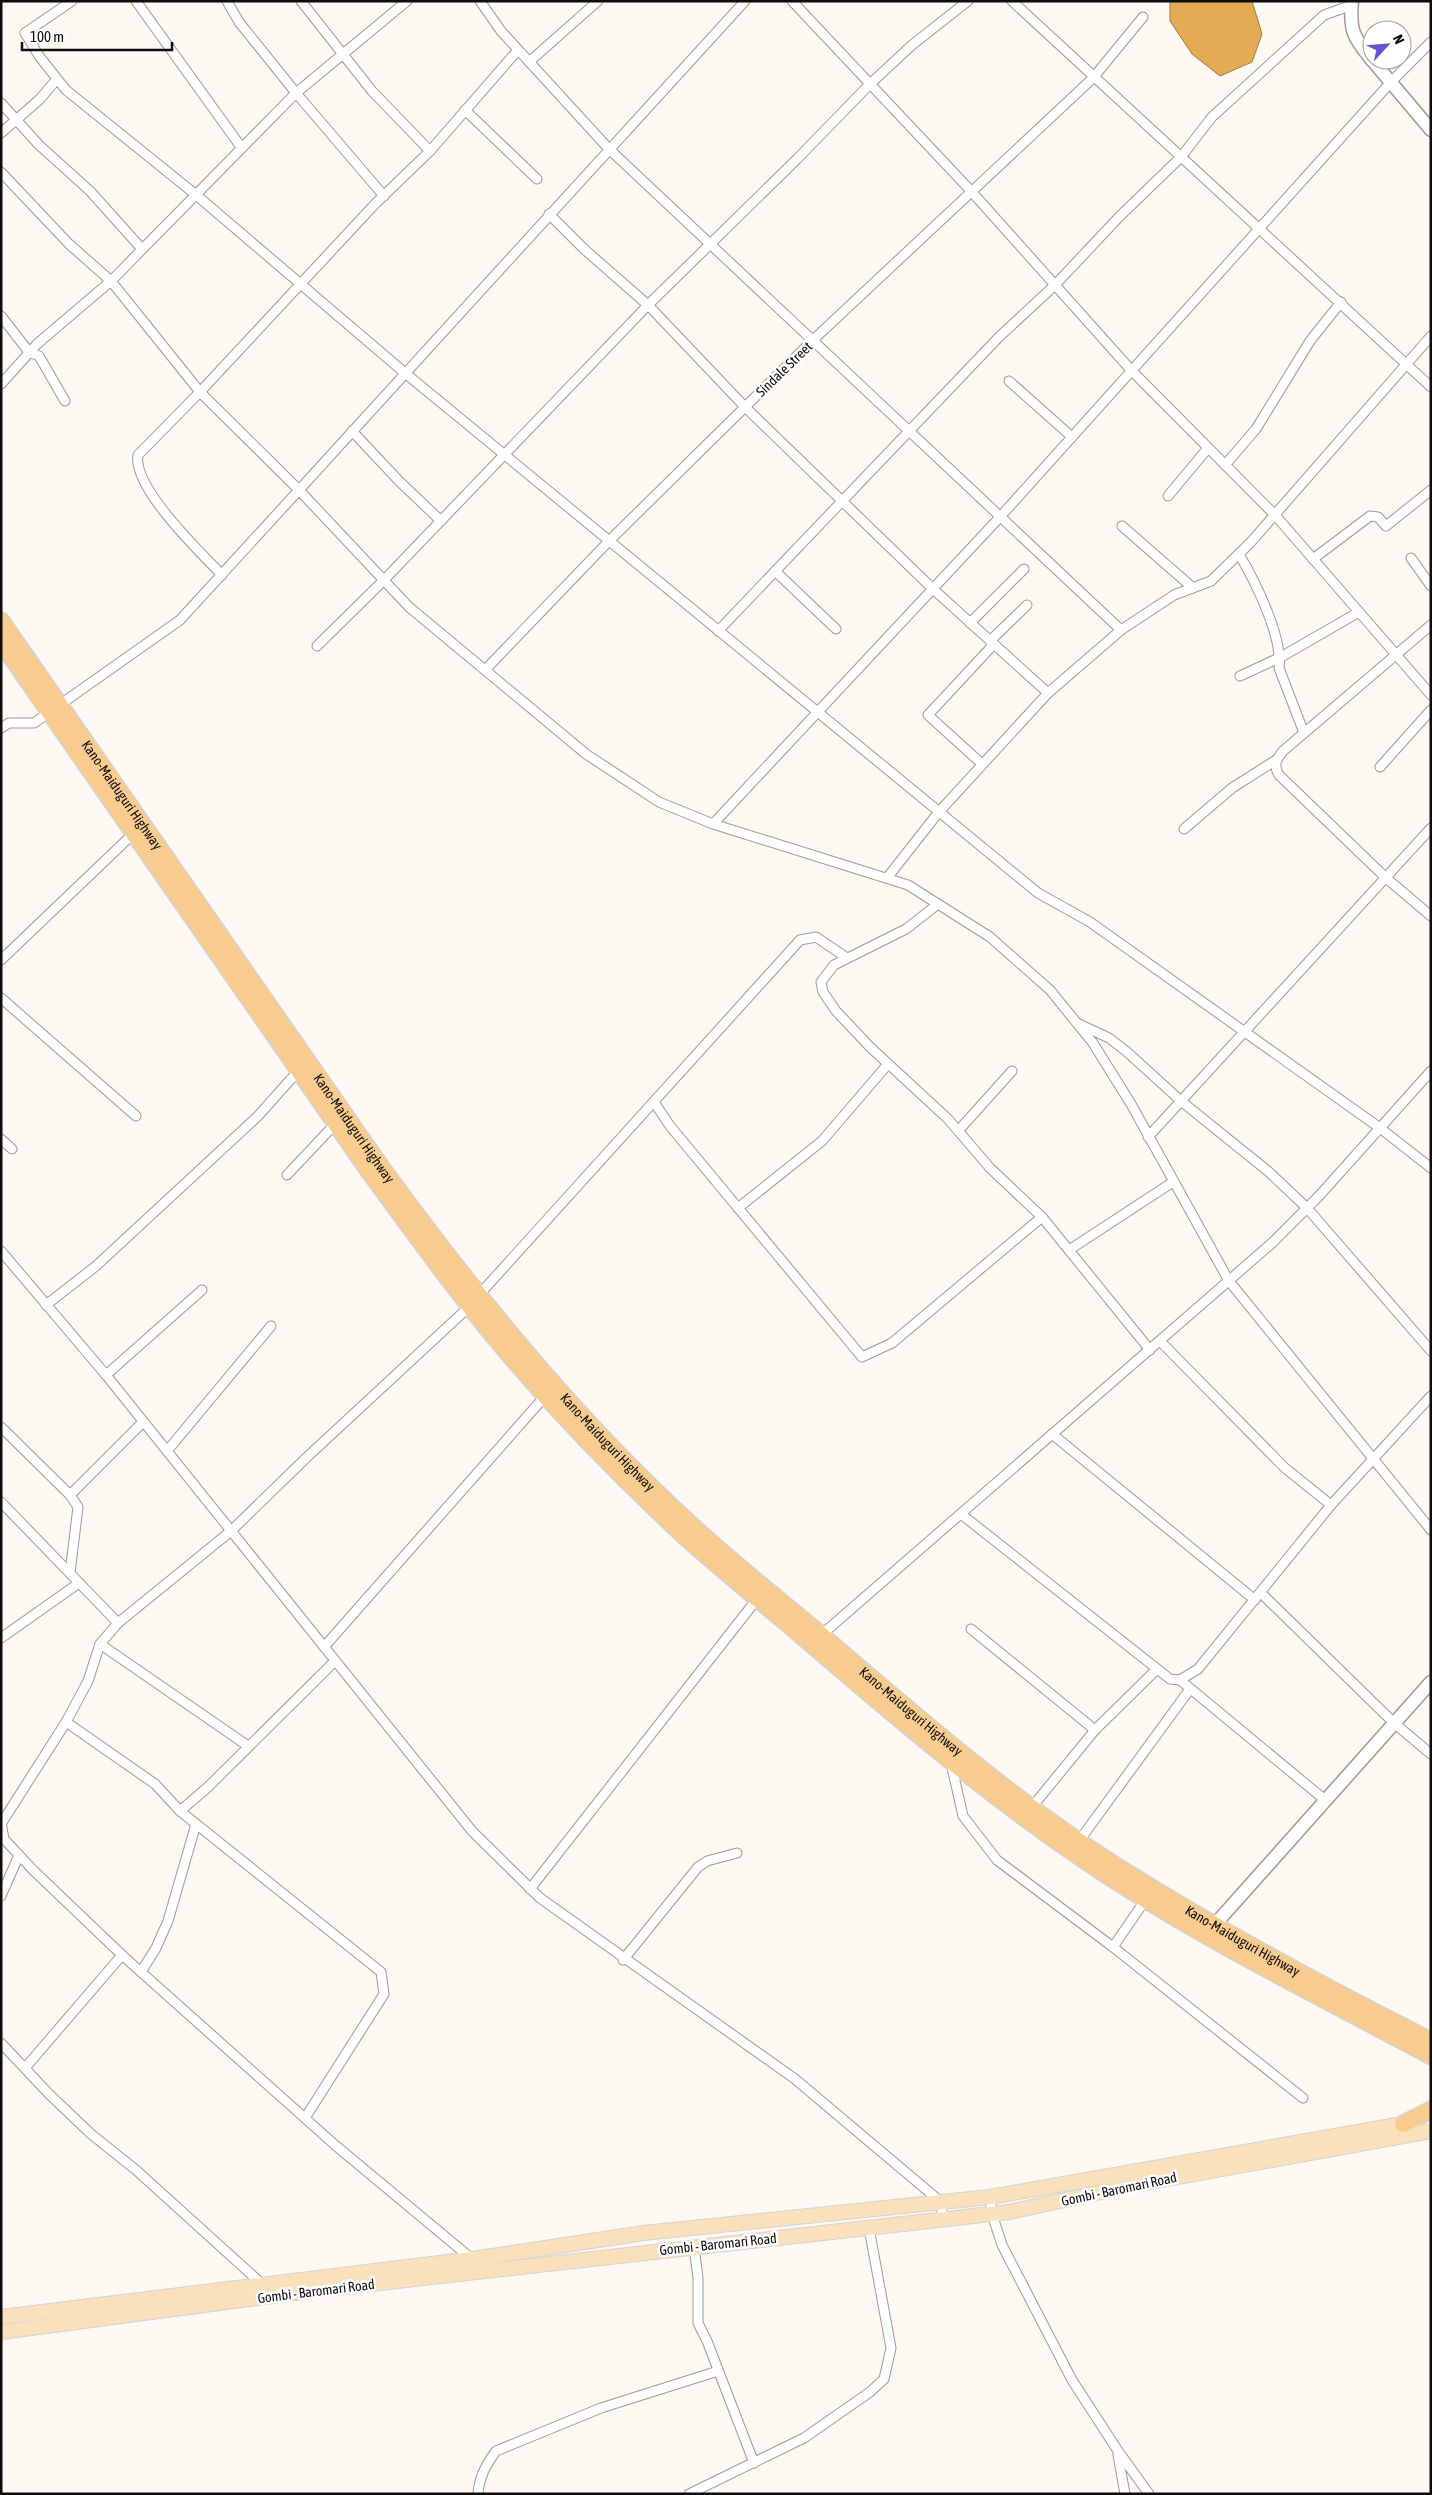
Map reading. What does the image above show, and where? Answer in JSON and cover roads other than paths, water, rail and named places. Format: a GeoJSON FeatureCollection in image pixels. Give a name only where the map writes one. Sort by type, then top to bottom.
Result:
{"type":"FeatureCollection","features":[{"type":"Feature","properties":{"kind":"highway","name":"Kano-Maiduguri Highway"},"geometry":{"type":"LineString","coordinates":[[1,621],[134,833],[425,1248],[647,1483],[950,1762],[1072,1851],[1146,1899],[1431,2041]]}},
{"type":"Feature","properties":{"kind":"highway","name":"Kano-Maiduguri Highway"},"geometry":{"type":"LineString","coordinates":[[1,642],[54,707],[474,1301],[546,1395],[639,1492],[679,1531],[757,1599],[817,1640],[958,1752],[1079,1841],[1210,1930],[1337,2008],[1431,2056]]}},
{"type":"Feature","properties":{"kind":"highway"},"geometry":{"type":"LineString","coordinates":[[1403,2124],[1431,2110]]}},
{"type":"Feature","properties":{"kind":"main road","name":"Gombi - Baromari Road"},"geometry":{"type":"LineString","coordinates":[[1,2332],[644,2233],[990,2197],[1431,2119]]}},
{"type":"Feature","properties":{"kind":"main road","name":"Gombi - Baromari Road"},"geometry":{"type":"LineString","coordinates":[[1,2317],[262,2284],[308,2285],[694,2247],[992,2214],[1129,2186],[1431,2132]]}},
{"type":"Feature","properties":{"kind":"street"},"geometry":{"type":"LineString","coordinates":[[72,1],[25,33],[56,80],[99,118],[195,194],[405,373],[938,813],[1038,893],[1090,922],[1380,1128],[1431,1168]]}},
{"type":"Feature","properties":{"kind":"street"},"geometry":{"type":"LineString","coordinates":[[136,1],[241,147]]}},
{"type":"Feature","properties":{"kind":"street"},"geometry":{"type":"LineString","coordinates":[[227,1],[239,22],[296,93],[384,196]]}},
{"type":"Feature","properties":{"kind":"street"},"geometry":{"type":"LineString","coordinates":[[301,1],[372,91],[430,151]]}},
{"type":"Feature","properties":{"kind":"street"},"geometry":{"type":"LineString","coordinates":[[1,384],[29,352],[111,281],[296,93],[407,1]]}},
{"type":"Feature","properties":{"kind":"street"},"geometry":{"type":"LineString","coordinates":[[480,1],[501,31],[609,149],[1120,630]]}},
{"type":"Feature","properties":{"kind":"street"},"geometry":{"type":"LineString","coordinates":[[529,62],[598,1]]}},
{"type":"Feature","properties":{"kind":"street"},"geometry":{"type":"LineString","coordinates":[[1,728],[9,723],[34,723],[54,707],[180,620],[549,214],[746,1]]}},
{"type":"Feature","properties":{"kind":"street"},"geometry":{"type":"LineString","coordinates":[[792,1],[971,191],[1131,370],[1275,514],[1431,695]]}},
{"type":"Feature","properties":{"kind":"street"},"geometry":{"type":"LineString","coordinates":[[317,646],[384,580],[648,305],[870,84],[912,45],[968,1]]}},
{"type":"Feature","properties":{"kind":"street"},"geometry":{"type":"LineString","coordinates":[[1012,1],[1093,78],[1341,302],[1431,387]]}},
{"type":"Feature","properties":{"kind":"street"},"geometry":{"type":"LineString","coordinates":[[718,631],[999,337],[1055,285],[1119,217],[1181,157],[1212,117],[1275,58],[1324,15],[1352,3],[1352,31],[1362,48]]}},
{"type":"Feature","properties":{"kind":"street","name":"Sindale Street"},"geometry":{"type":"LineString","coordinates":[[485,670],[609,541],[813,340],[1093,78],[1143,17]]}},
{"type":"Feature","properties":{"kind":"street"},"geometry":{"type":"LineString","coordinates":[[713,824],[1000,517],[1391,82],[1431,42]]}},
{"type":"Feature","properties":{"kind":"street"},"geometry":{"type":"LineString","coordinates":[[222,575],[172,522],[140,475],[136,464],[138,455],[200,392],[384,196],[430,151],[518,50]]}},
{"type":"Feature","properties":{"kind":"street"},"geometry":{"type":"LineString","coordinates":[[1381,70],[1431,130]]}},
{"type":"Feature","properties":{"kind":"street"},"geometry":{"type":"LineString","coordinates":[[1,133],[40,99],[56,80]]}},
{"type":"Feature","properties":{"kind":"street"},"geometry":{"type":"LineString","coordinates":[[1,103],[39,145],[90,191],[142,249]]}},
{"type":"Feature","properties":{"kind":"street"},"geometry":{"type":"LineString","coordinates":[[465,110],[537,179]]}},
{"type":"Feature","properties":{"kind":"street"},"geometry":{"type":"LineString","coordinates":[[1,172],[69,244],[111,281],[200,392],[299,490],[409,607],[586,754],[659,802],[713,824],[908,885],[990,937],[1050,990],[1093,1043],[1131,1104],[1229,1281],[1431,1530]]}},
{"type":"Feature","properties":{"kind":"street"},"geometry":{"type":"LineString","coordinates":[[549,214],[584,249],[648,305],[745,407],[933,589],[1048,693]]}},
{"type":"Feature","properties":{"kind":"street"},"geometry":{"type":"LineString","coordinates":[[1225,465],[1256,429],[1310,341],[1341,302]]}},
{"type":"Feature","properties":{"kind":"street"},"geometry":{"type":"LineString","coordinates":[[1,316],[29,352],[39,356],[65,401]]}},
{"type":"Feature","properties":{"kind":"street"},"geometry":{"type":"LineString","coordinates":[[887,878],[938,813],[1048,693],[1120,630],[1174,595],[1211,581],[1239,554],[1431,336]]}},
{"type":"Feature","properties":{"kind":"street"},"geometry":{"type":"LineString","coordinates":[[1009,381],[1072,437]]}},
{"type":"Feature","properties":{"kind":"street"},"geometry":{"type":"LineString","coordinates":[[352,431],[399,481],[441,521]]}},
{"type":"Feature","properties":{"kind":"street"},"geometry":{"type":"LineString","coordinates":[[1168,496],[1208,448]]}},
{"type":"Feature","properties":{"kind":"street"},"geometry":{"type":"LineString","coordinates":[[1313,558],[1370,516],[1378,517],[1386,526],[1431,490]]}},
{"type":"Feature","properties":{"kind":"street"},"geometry":{"type":"LineString","coordinates":[[1122,526],[1193,588]]}},
{"type":"Feature","properties":{"kind":"street"},"geometry":{"type":"LineString","coordinates":[[1239,554],[1263,598],[1280,657],[1279,668],[1304,733]]}},
{"type":"Feature","properties":{"kind":"street"},"geometry":{"type":"LineString","coordinates":[[1411,558],[1431,586]]}},
{"type":"Feature","properties":{"kind":"street"},"geometry":{"type":"LineString","coordinates":[[970,623],[1024,569]]}},
{"type":"Feature","properties":{"kind":"street"},"geometry":{"type":"LineString","coordinates":[[775,571],[836,629]]}},
{"type":"Feature","properties":{"kind":"street"},"geometry":{"type":"LineString","coordinates":[[982,764],[928,715],[992,642],[1027,606]]}},
{"type":"Feature","properties":{"kind":"street"},"geometry":{"type":"LineString","coordinates":[[1240,676],[1280,657],[1359,612]]}},
{"type":"Feature","properties":{"kind":"street"},"geometry":{"type":"LineString","coordinates":[[1184,829],[1232,788],[1276,760],[1283,751],[1431,624]]}},
{"type":"Feature","properties":{"kind":"street"},"geometry":{"type":"LineString","coordinates":[[1380,767],[1431,710]]}},
{"type":"Feature","properties":{"kind":"street"},"geometry":{"type":"LineString","coordinates":[[1276,760],[1275,768],[1280,775],[1385,877],[1431,916]]}},
{"type":"Feature","properties":{"kind":"street"},"geometry":{"type":"LineString","coordinates":[[1148,1137],[1431,828]]}},
{"type":"Feature","properties":{"kind":"street"},"geometry":{"type":"LineString","coordinates":[[1,960],[134,833]]}},
{"type":"Feature","properties":{"kind":"street"},"geometry":{"type":"LineString","coordinates":[[938,904],[906,929],[874,947],[847,958],[827,972],[821,982],[822,992],[836,1011],[958,1131],[990,1168],[1042,1216],[1150,1350]]}},
{"type":"Feature","properties":{"kind":"street"},"geometry":{"type":"LineString","coordinates":[[472,2259],[305,2118],[122,1955],[4,1839],[2,1823],[66,1722],[88,1682],[100,1644],[118,1623],[231,1531],[474,1301],[800,940],[816,937],[847,958]]}},
{"type":"Feature","properties":{"kind":"street"},"geometry":{"type":"LineString","coordinates":[[1,998],[136,1116]]}},
{"type":"Feature","properties":{"kind":"street"},"geometry":{"type":"LineString","coordinates":[[1076,1022],[1109,1038],[1180,1101],[1269,1172],[1307,1208],[1431,1351]]}},
{"type":"Feature","properties":{"kind":"street"},"geometry":{"type":"LineString","coordinates":[[738,1208],[822,1142],[888,1064]]}},
{"type":"Feature","properties":{"kind":"street"},"geometry":{"type":"LineString","coordinates":[[46,1305],[96,1266],[258,1116],[299,1070]]}},
{"type":"Feature","properties":{"kind":"street"},"geometry":{"type":"LineString","coordinates":[[958,1131],[1012,1071]]}},
{"type":"Feature","properties":{"kind":"street"},"geometry":{"type":"LineString","coordinates":[[817,1640],[1272,1243],[1307,1208],[1431,1071]]}},
{"type":"Feature","properties":{"kind":"street"},"geometry":{"type":"LineString","coordinates":[[654,1102],[670,1126],[862,1357],[892,1343],[1042,1216]]}},
{"type":"Feature","properties":{"kind":"street"},"geometry":{"type":"LineString","coordinates":[[287,1175],[336,1123]]}},
{"type":"Feature","properties":{"kind":"street"},"geometry":{"type":"LineString","coordinates":[[1,1139],[12,1149]]}},
{"type":"Feature","properties":{"kind":"street"},"geometry":{"type":"LineString","coordinates":[[1068,1250],[1173,1182]]}},
{"type":"Feature","properties":{"kind":"street"},"geometry":{"type":"LineString","coordinates":[[1,1251],[106,1375],[472,1831],[530,1889],[624,1960],[794,2079],[942,2202],[944,2220]]}},
{"type":"Feature","properties":{"kind":"street"},"geometry":{"type":"LineString","coordinates":[[106,1375],[202,1290]]}},
{"type":"Feature","properties":{"kind":"street"},"geometry":{"type":"LineString","coordinates":[[167,1451],[271,1326]]}},
{"type":"Feature","properties":{"kind":"street"},"geometry":{"type":"LineString","coordinates":[[1160,1341],[1285,1468],[1331,1505]]}},
{"type":"Feature","properties":{"kind":"street"},"geometry":{"type":"LineString","coordinates":[[324,1647],[546,1395]]}},
{"type":"Feature","properties":{"kind":"street"},"geometry":{"type":"LineString","coordinates":[[1180,1680],[1198,1669],[1331,1505],[1431,1396]]}},
{"type":"Feature","properties":{"kind":"street"},"geometry":{"type":"LineString","coordinates":[[70,1495],[143,1422]]}},
{"type":"Feature","properties":{"kind":"street"},"geometry":{"type":"LineString","coordinates":[[1,1427],[70,1495],[78,1507],[70,1573]]}},
{"type":"Feature","properties":{"kind":"street"},"geometry":{"type":"LineString","coordinates":[[1052,1434],[1258,1596],[1394,1723],[1431,1754]]}},
{"type":"Feature","properties":{"kind":"street"},"geometry":{"type":"LineString","coordinates":[[2,1506],[118,1623]]}},
{"type":"Feature","properties":{"kind":"street"},"geometry":{"type":"LineString","coordinates":[[961,1514],[1170,1679],[1180,1680],[1325,1800]]}},
{"type":"Feature","properties":{"kind":"street"},"geometry":{"type":"LineString","coordinates":[[1,1638],[79,1583]]}},
{"type":"Feature","properties":{"kind":"street"},"geometry":{"type":"LineString","coordinates":[[530,1889],[757,1599]]}},
{"type":"Feature","properties":{"kind":"street"},"geometry":{"type":"LineString","coordinates":[[971,1629],[1095,1730]]}},
{"type":"Feature","properties":{"kind":"street"},"geometry":{"type":"LineString","coordinates":[[100,1644],[248,1746]]}},
{"type":"Feature","properties":{"kind":"street"},"geometry":{"type":"LineString","coordinates":[[180,1811],[208,1786],[335,1661]]}},
{"type":"Feature","properties":{"kind":"street"},"geometry":{"type":"LineString","coordinates":[[1032,1807],[1095,1730],[1157,1669]]}},
{"type":"Feature","properties":{"kind":"street"},"geometry":{"type":"LineString","coordinates":[[1210,1930],[1431,1682]]}},
{"type":"Feature","properties":{"kind":"street"},"geometry":{"type":"LineString","coordinates":[[1079,1841],[1190,1689]]}},
{"type":"Feature","properties":{"kind":"street"},"geometry":{"type":"LineString","coordinates":[[66,1722],[156,1784],[180,1811],[381,1972],[384,1994],[305,2118]]}},
{"type":"Feature","properties":{"kind":"street"},"geometry":{"type":"LineString","coordinates":[[950,1762],[963,1816],[997,1860],[1113,1947],[1303,2098]]}},
{"type":"Feature","properties":{"kind":"street"},"geometry":{"type":"LineString","coordinates":[[141,1972],[156,1948],[168,1921],[196,1824]]}},
{"type":"Feature","properties":{"kind":"street"},"geometry":{"type":"LineString","coordinates":[[624,1960],[698,1867],[707,1861],[737,1853]]}},
{"type":"Feature","properties":{"kind":"street"},"geometry":{"type":"LineString","coordinates":[[1,1896],[19,1855]]}},
{"type":"Feature","properties":{"kind":"street"},"geometry":{"type":"LineString","coordinates":[[1113,1947],[1146,1899]]}},
{"type":"Feature","properties":{"kind":"street"},"geometry":{"type":"LineString","coordinates":[[25,2068],[122,1955]]}},
{"type":"Feature","properties":{"kind":"street"},"geometry":{"type":"LineString","coordinates":[[1,2043],[49,2094],[91,2134],[136,2170],[262,2284]]}},
{"type":"Feature","properties":{"kind":"street"},"geometry":{"type":"LineString","coordinates":[[990,2197],[992,2214],[1002,2246],[1072,2380],[1118,2452],[1149,2494]]}},
{"type":"Feature","properties":{"kind":"street"},"geometry":{"type":"LineString","coordinates":[[690,2494],[804,2438],[870,2392],[884,2379],[891,2348],[869,2228]]}},
{"type":"Feature","properties":{"kind":"street"},"geometry":{"type":"LineString","coordinates":[[694,2247],[698,2278],[698,2323],[754,2463]]}},
{"type":"Feature","properties":{"kind":"street"},"geometry":{"type":"LineString","coordinates":[[478,2494],[479,2483],[486,2465],[496,2451],[601,2408],[718,2371]]}},
{"type":"Feature","properties":{"kind":"street"},"geometry":{"type":"LineString","coordinates":[[1118,2452],[1126,2494]]}}]}
